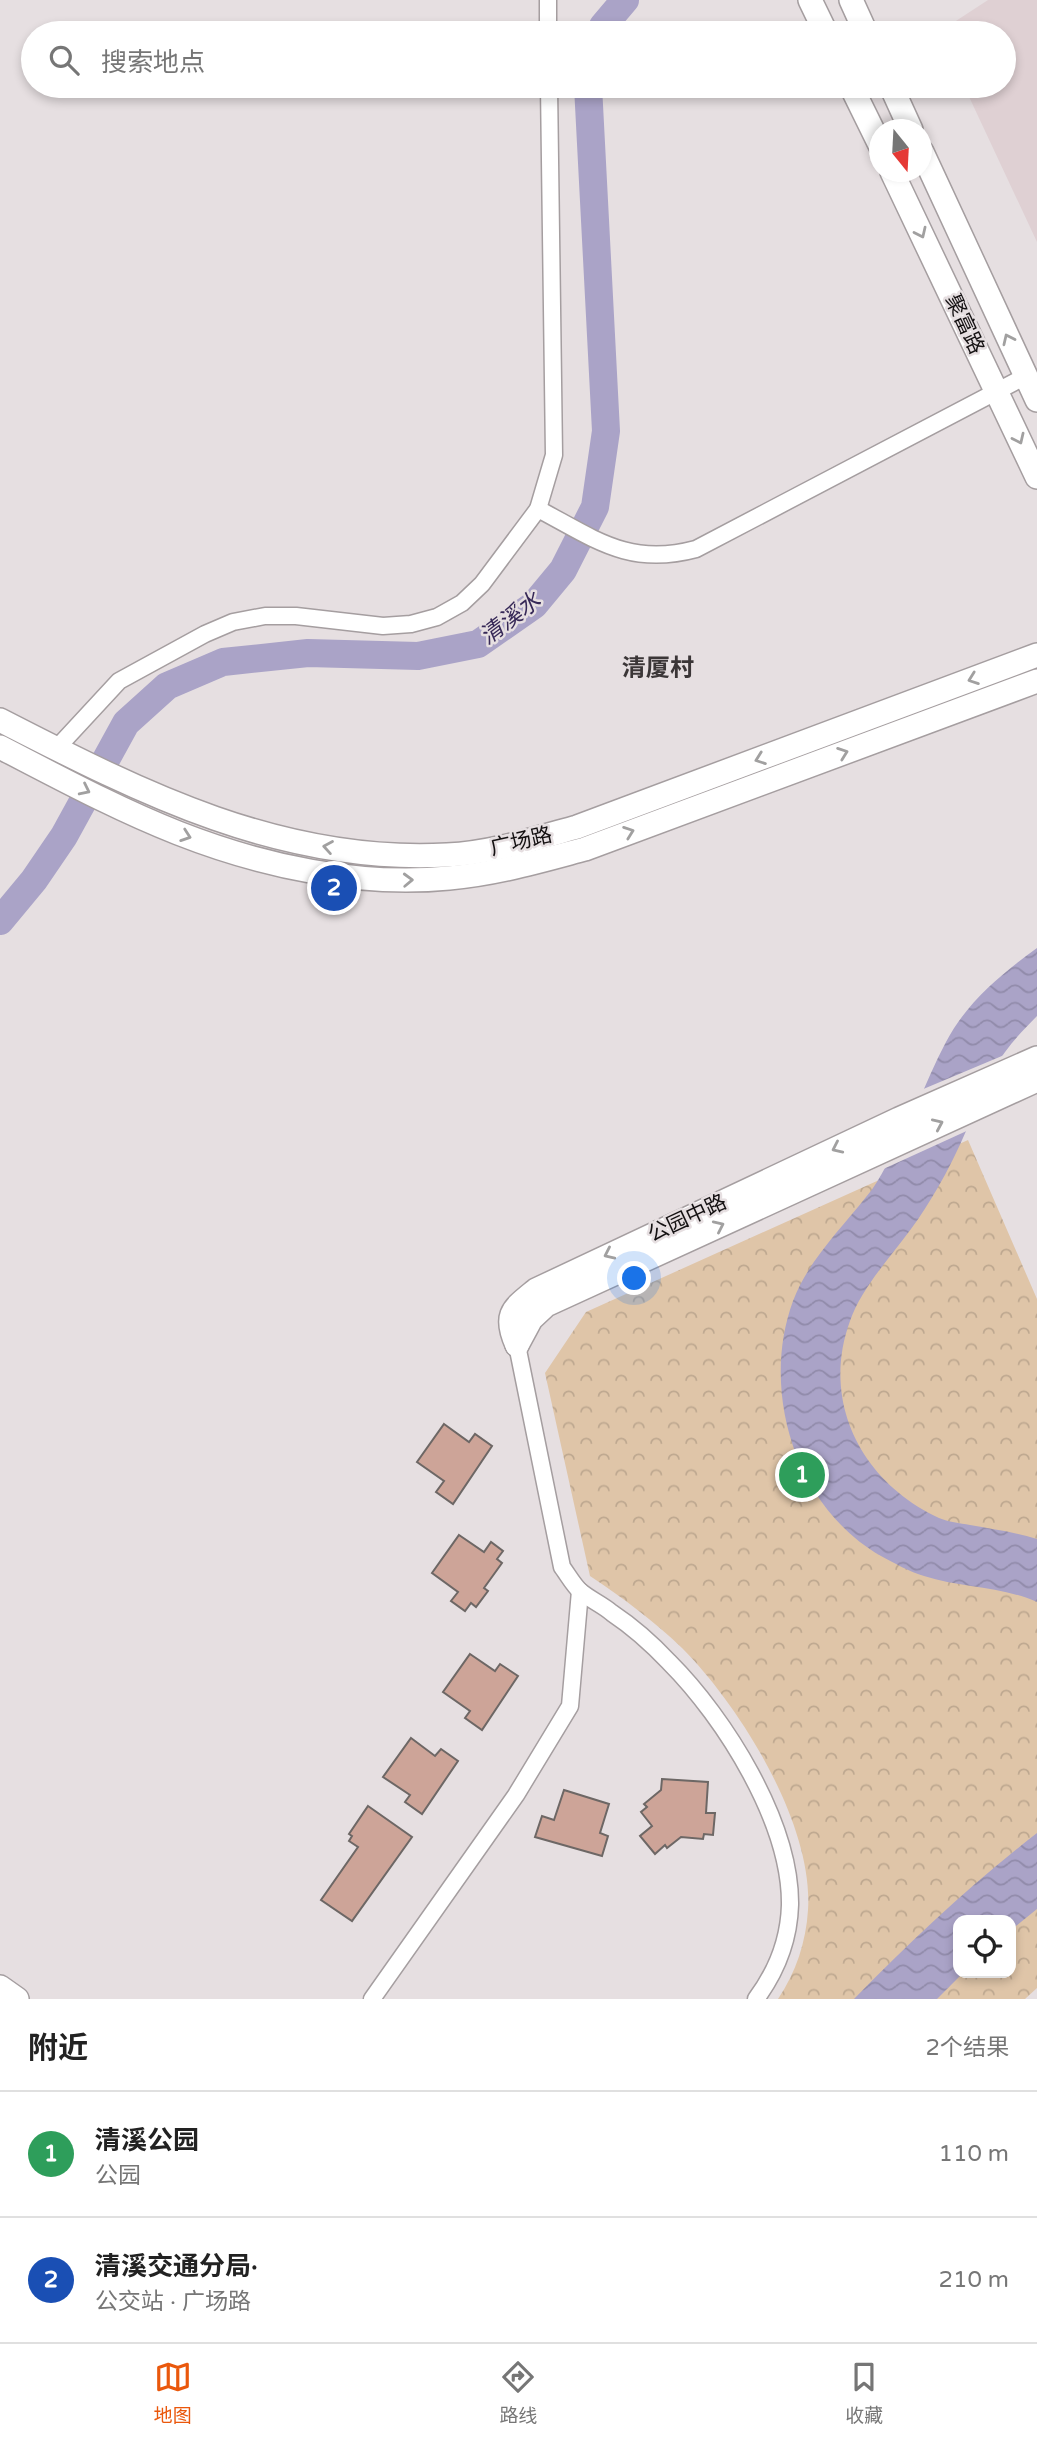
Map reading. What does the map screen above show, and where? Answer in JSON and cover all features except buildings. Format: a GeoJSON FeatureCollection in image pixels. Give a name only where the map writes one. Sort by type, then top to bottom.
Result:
{"type":"FeatureCollection","features":[{"type":"Feature","properties":{"kind":"street"},"geometry":{"type":"LineString","coordinates":[[548,0],[548,21]]}},
{"type":"Feature","properties":{"kind":"street"},"geometry":{"type":"LineString","coordinates":[[810,0],[820,21]]}},
{"type":"Feature","properties":{"kind":"street"},"geometry":{"type":"LineString","coordinates":[[851,0],[861,21]]}},
{"type":"Feature","properties":{"kind":"street"},"geometry":{"type":"LineString","coordinates":[[58,750],[119,681],[205,634],[233,622],[265,616],[296,616],[383,626],[411,624],[438,617],[462,603],[482,584],[538,509],[554,455],[549,98]]}},
{"type":"Feature","properties":{"kind":"street"},"geometry":{"type":"LineString","coordinates":[[857,98],[869,123]]}},
{"type":"Feature","properties":{"kind":"street"},"geometry":{"type":"LineString","coordinates":[[896,98],[906,119]]}},
{"type":"Feature","properties":{"kind":"street","name":"聚富路"},"geometry":{"type":"LineString","coordinates":[[932,174],[1037,400]]}},
{"type":"Feature","properties":{"kind":"street","name":"聚富路"},"geometry":{"type":"LineString","coordinates":[[897,182],[1037,477]]}},
{"type":"Feature","properties":{"kind":"street"},"geometry":{"type":"LineString","coordinates":[[538,509],[606,545],[628,553],[674,555],[696,549],[1026,376]]}},
{"type":"Feature","properties":{"kind":"street","name":"广场路"},"geometry":{"type":"LineString","coordinates":[[0,720],[135,787],[190,811],[265,836],[334,849],[396,855],[460,854],[507,847],[577,827],[1037,655]]}},
{"type":"Feature","properties":{"kind":"street","name":"广场路"},"geometry":{"type":"LineString","coordinates":[[0,747],[178,833],[261,859],[328,874],[394,880],[449,878],[512,868],[585,849],[1037,681]]}},
{"type":"Feature","properties":{"kind":"street","name":"公园中路"},"geometry":{"type":"LineString","coordinates":[[580,1591],[562,1567],[557,1546],[517,1345],[510,1329],[510,1315],[518,1305],[536,1290],[899,1119],[1037,1058]]}},
{"type":"Feature","properties":{"kind":"street","name":"公园中路"},"geometry":{"type":"LineString","coordinates":[[517,1345],[531,1319],[546,1306],[1037,1080]]}},
{"type":"Feature","properties":{"kind":"street"},"geometry":{"type":"LineString","coordinates":[[372,1999],[516,1795],[570,1706],[580,1591]]}},
{"type":"Feature","properties":{"kind":"street"},"geometry":{"type":"LineString","coordinates":[[580,1591],[642,1636],[695,1690],[739,1753],[767,1810],[784,1858],[790,1907],[781,1955],[771,1977],[756,1999]]}},
{"type":"Feature","properties":{"kind":"street"},"geometry":{"type":"LineString","coordinates":[[0,1987],[16,1999]]}},
{"type":"Feature","properties":{"kind":"shaded area"},"geometry":{"type":"Polygon","coordinates":[[[988,0],[1037,0],[1037,242],[970,98],[1016,98],[1016,21],[956,21],[988,0]]]}},
{"type":"Feature","properties":{"kind":"green space"},"geometry":{"type":"Polygon","coordinates":[[[968,1140],[1037,1299],[1037,1988],[1025,1999],[778,1999],[799,1956],[808,1910],[807,1877],[799,1841],[786,1805],[749,1734],[704,1672],[660,1628],[590,1576],[545,1373],[586,1312],[968,1140]]]}},
{"type":"Feature","properties":{"kind":"water"},"geometry":{"type":"Polygon","coordinates":[[[1037,948],[1037,1016],[998,1062],[937,1189],[855,1308],[842,1352],[841,1381],[845,1410],[855,1437],[870,1462],[889,1484],[912,1503],[939,1518],[1037,1539],[1037,1602],[1009,1593],[919,1574],[881,1556],[851,1535],[826,1508],[807,1478],[792,1444],[784,1408],[781,1372],[784,1336],[799,1286],[816,1259],[879,1178],[903,1136],[954,1028],[986,990],[1037,948]]]}},
{"type":"Feature","properties":{"kind":"water"},"geometry":{"type":"Polygon","coordinates":[[[1037,1833],[1037,1909],[1016,1926],[1016,1915],[953,1915],[953,1978],[958,1978],[937,1999],[854,1999],[942,1913],[1037,1833]]]}},
{"type":"Feature","properties":{"kind":"pier"},"geometry":{"type":"Polygon","coordinates":[[[1009,1053],[998,1070],[971,1129],[879,1171],[909,1118],[921,1090],[1009,1053]]]}},
{"type":"Feature","properties":{"kind":"waterway","name":"清溪水"},"geometry":{"type":"LineString","coordinates":[[607,21],[625,0]]}},
{"type":"Feature","properties":{"kind":"waterway","name":"清溪水"},"geometry":{"type":"LineString","coordinates":[[0,921],[34,880],[64,836],[126,723],[167,686],[223,662],[308,653],[418,656],[478,644],[534,605],[563,570],[595,507],[606,431],[589,98]]}},
{"type":"Feature","properties":{"kind":"place","name":"清溪交通分局·"},"geometry":{"type":"Point","coordinates":[334,888]}},
{"type":"Feature","properties":{"kind":"place","name":"清溪公园"},"geometry":{"type":"Point","coordinates":[802,1475]}},
{"type":"Feature","properties":{"kind":"district","name":"清厦村"},"geometry":{"type":"Point","coordinates":[658,668]}}]}
